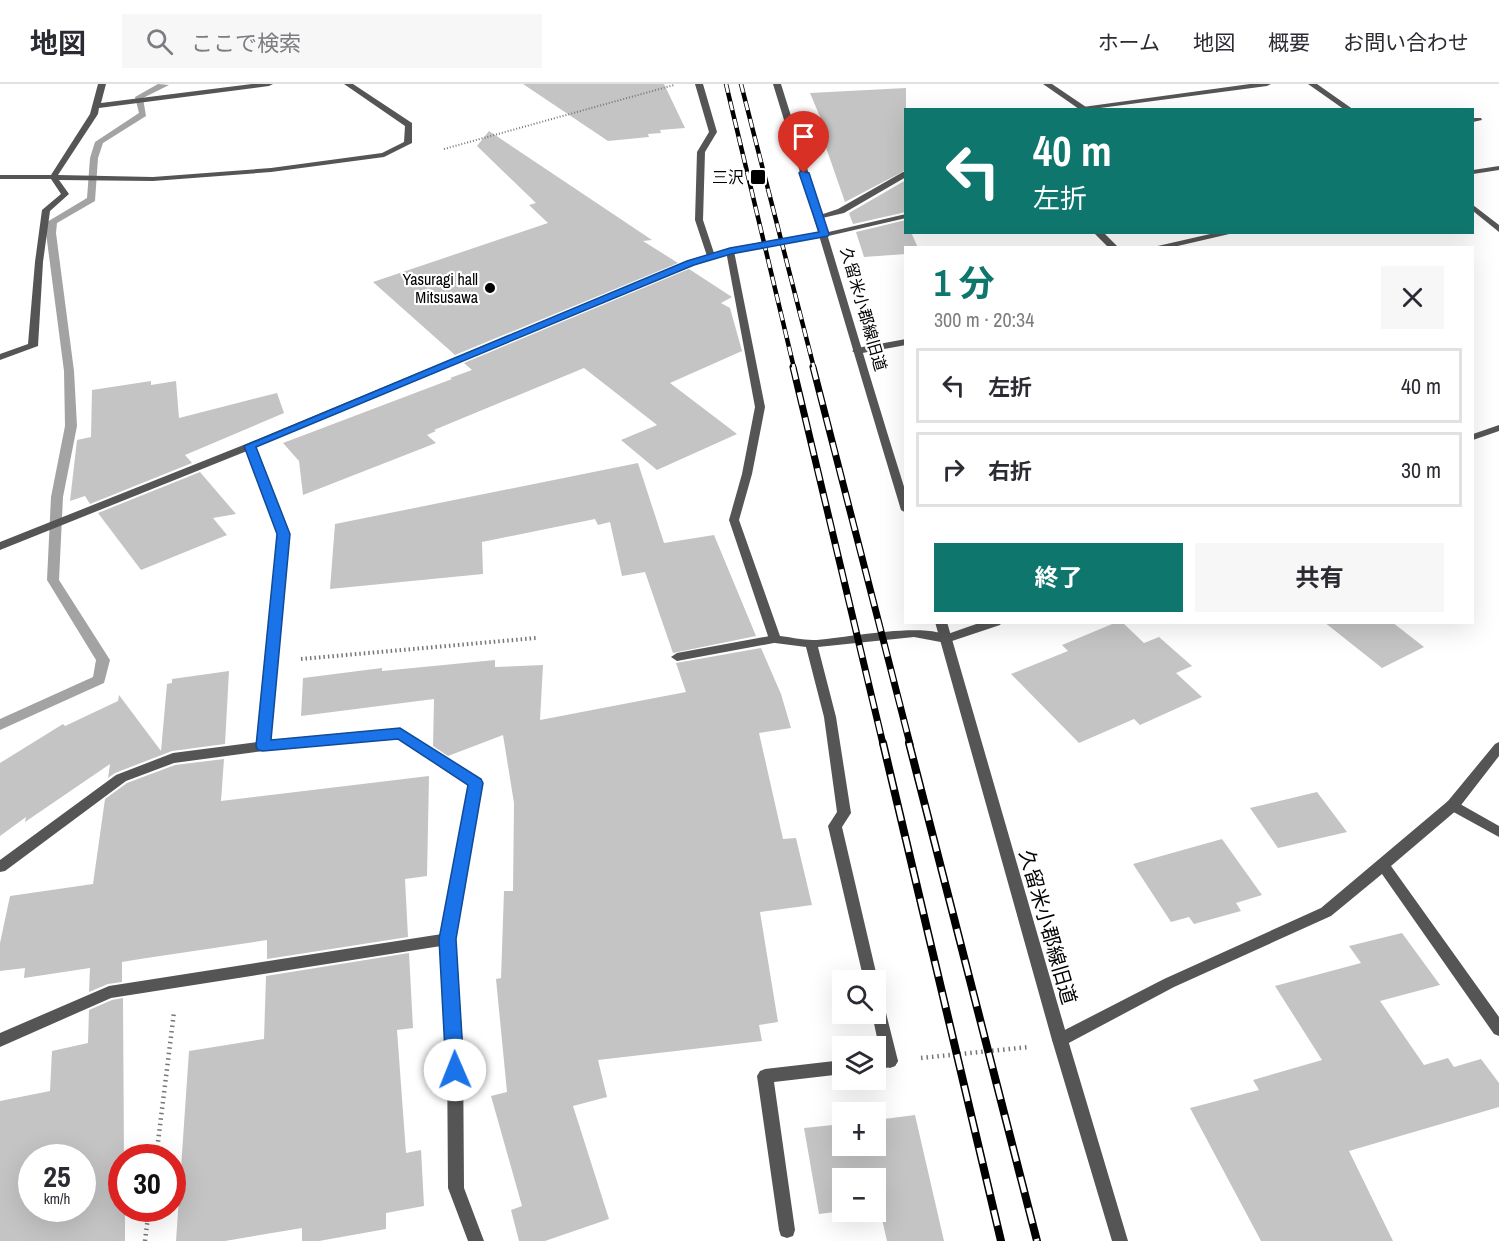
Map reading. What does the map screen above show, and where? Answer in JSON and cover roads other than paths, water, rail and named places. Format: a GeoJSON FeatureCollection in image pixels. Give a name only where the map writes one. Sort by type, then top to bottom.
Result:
{"type":"FeatureCollection","features":[{"type":"Feature","properties":{"kind":"street"},"geometry":{"type":"LineString","coordinates":[[53,177],[94,114],[102,84]]}},
{"type":"Feature","properties":{"kind":"street"},"geometry":{"type":"LineString","coordinates":[[96,106],[269,84]]}},
{"type":"Feature","properties":{"kind":"street"},"geometry":{"type":"LineString","coordinates":[[0,177],[153,179],[271,170],[384,155],[408,143],[409,125],[348,84]]}},
{"type":"Feature","properties":{"kind":"street"},"geometry":{"type":"LineString","coordinates":[[699,84],[713,132],[701,152],[699,220],[711,256]]}},
{"type":"Feature","properties":{"kind":"street","name":"久留米小郡線旧道"},"geometry":{"type":"LineString","coordinates":[[777,84],[904,504]]}},
{"type":"Feature","properties":{"kind":"street"},"geometry":{"type":"LineString","coordinates":[[1047,84],[1082,107]]}},
{"type":"Feature","properties":{"kind":"street"},"geometry":{"type":"LineString","coordinates":[[1076,108],[1267,84]]}},
{"type":"Feature","properties":{"kind":"street"},"geometry":{"type":"LineString","coordinates":[[1312,84],[1348,108]]}},
{"type":"Feature","properties":{"kind":"street"},"geometry":{"type":"LineString","coordinates":[[1474,172],[1499,168]]}},
{"type":"Feature","properties":{"kind":"street"},"geometry":{"type":"LineString","coordinates":[[818,217],[841,210],[904,175]]}},
{"type":"Feature","properties":{"kind":"street"},"geometry":{"type":"LineString","coordinates":[[0,357],[33,346],[39,262],[46,210],[65,194],[53,177]]}},
{"type":"Feature","properties":{"kind":"street"},"geometry":{"type":"LineString","coordinates":[[1474,208],[1499,229]]}},
{"type":"Feature","properties":{"kind":"street"},"geometry":{"type":"LineString","coordinates":[[0,546],[250,446],[711,256],[904,216]]}},
{"type":"Feature","properties":{"kind":"street"},"geometry":{"type":"LineString","coordinates":[[1099,234],[1113,246]]}},
{"type":"Feature","properties":{"kind":"street"},"geometry":{"type":"LineString","coordinates":[[1163,246],[1224,234]]}},
{"type":"Feature","properties":{"kind":"street"},"geometry":{"type":"LineString","coordinates":[[730,251],[760,407],[747,474],[734,520],[775,639]]}},
{"type":"Feature","properties":{"kind":"street"},"geometry":{"type":"LineString","coordinates":[[857,351],[904,342]]}},
{"type":"Feature","properties":{"kind":"street"},"geometry":{"type":"LineString","coordinates":[[1474,437],[1499,428]]}},
{"type":"Feature","properties":{"kind":"street"},"geometry":{"type":"LineString","coordinates":[[250,446],[284,534],[263,746]]}},
{"type":"Feature","properties":{"kind":"street","name":"久留米小郡線旧道"},"geometry":{"type":"LineString","coordinates":[[942,624],[1060,1040],[1120,1241]]}},
{"type":"Feature","properties":{"kind":"street"},"geometry":{"type":"LineString","coordinates":[[677,657],[775,639],[811,644],[914,633],[946,639],[990,624]]}},
{"type":"Feature","properties":{"kind":"street"},"geometry":{"type":"LineString","coordinates":[[811,644],[830,717],[844,813],[835,826],[868,970]]}},
{"type":"Feature","properties":{"kind":"street"},"geometry":{"type":"LineString","coordinates":[[0,867],[122,778],[172,758],[263,746],[400,733],[476,783],[448,939],[455,1047],[456,1188],[476,1241]]}},
{"type":"Feature","properties":{"kind":"street"},"geometry":{"type":"LineString","coordinates":[[1060,1040],[1169,983],[1326,912],[1452,805],[1499,747]]}},
{"type":"Feature","properties":{"kind":"street"},"geometry":{"type":"LineString","coordinates":[[1452,805],[1499,832]]}},
{"type":"Feature","properties":{"kind":"street"},"geometry":{"type":"LineString","coordinates":[[1383,865],[1493,1010],[1499,1029]]}},
{"type":"Feature","properties":{"kind":"street"},"geometry":{"type":"LineString","coordinates":[[0,1040],[109,992],[448,939]]}},
{"type":"Feature","properties":{"kind":"street"},"geometry":{"type":"LineString","coordinates":[[787,1230],[765,1076],[832,1067]]}},
{"type":"Feature","properties":{"kind":"waterway"},"geometry":{"type":"LineString","coordinates":[[0,725],[99,680],[103,660],[53,580],[57,497],[71,426],[69,371],[51,233],[52,222],[92,199],[94,158],[99,142],[143,114],[139,97],[165,85],[162,84]]}},
{"type":"Feature","properties":{"kind":"railway"},"geometry":{"type":"LineString","coordinates":[[726,84],[794,368]]}},
{"type":"Feature","properties":{"kind":"railway"},"geometry":{"type":"LineString","coordinates":[[741,84],[814,368]]}},
{"type":"Feature","properties":{"kind":"railway"},"geometry":{"type":"LineString","coordinates":[[793,367],[883,744]]}},
{"type":"Feature","properties":{"kind":"railway"},"geometry":{"type":"LineString","coordinates":[[813,367],[910,744]]}},
{"type":"Feature","properties":{"kind":"railway"},"geometry":{"type":"LineString","coordinates":[[883,743],[1001,1241]]}},
{"type":"Feature","properties":{"kind":"railway"},"geometry":{"type":"LineString","coordinates":[[909,743],[1037,1241]]}},
{"type":"Feature","properties":{"kind":"place","name":"三沢"},"geometry":{"type":"Point","coordinates":[758,177]}},
{"type":"Feature","properties":{"kind":"place","name":"Yasuragi hall Mitsusawa"},"geometry":{"type":"Point","coordinates":[490,288]}}]}
